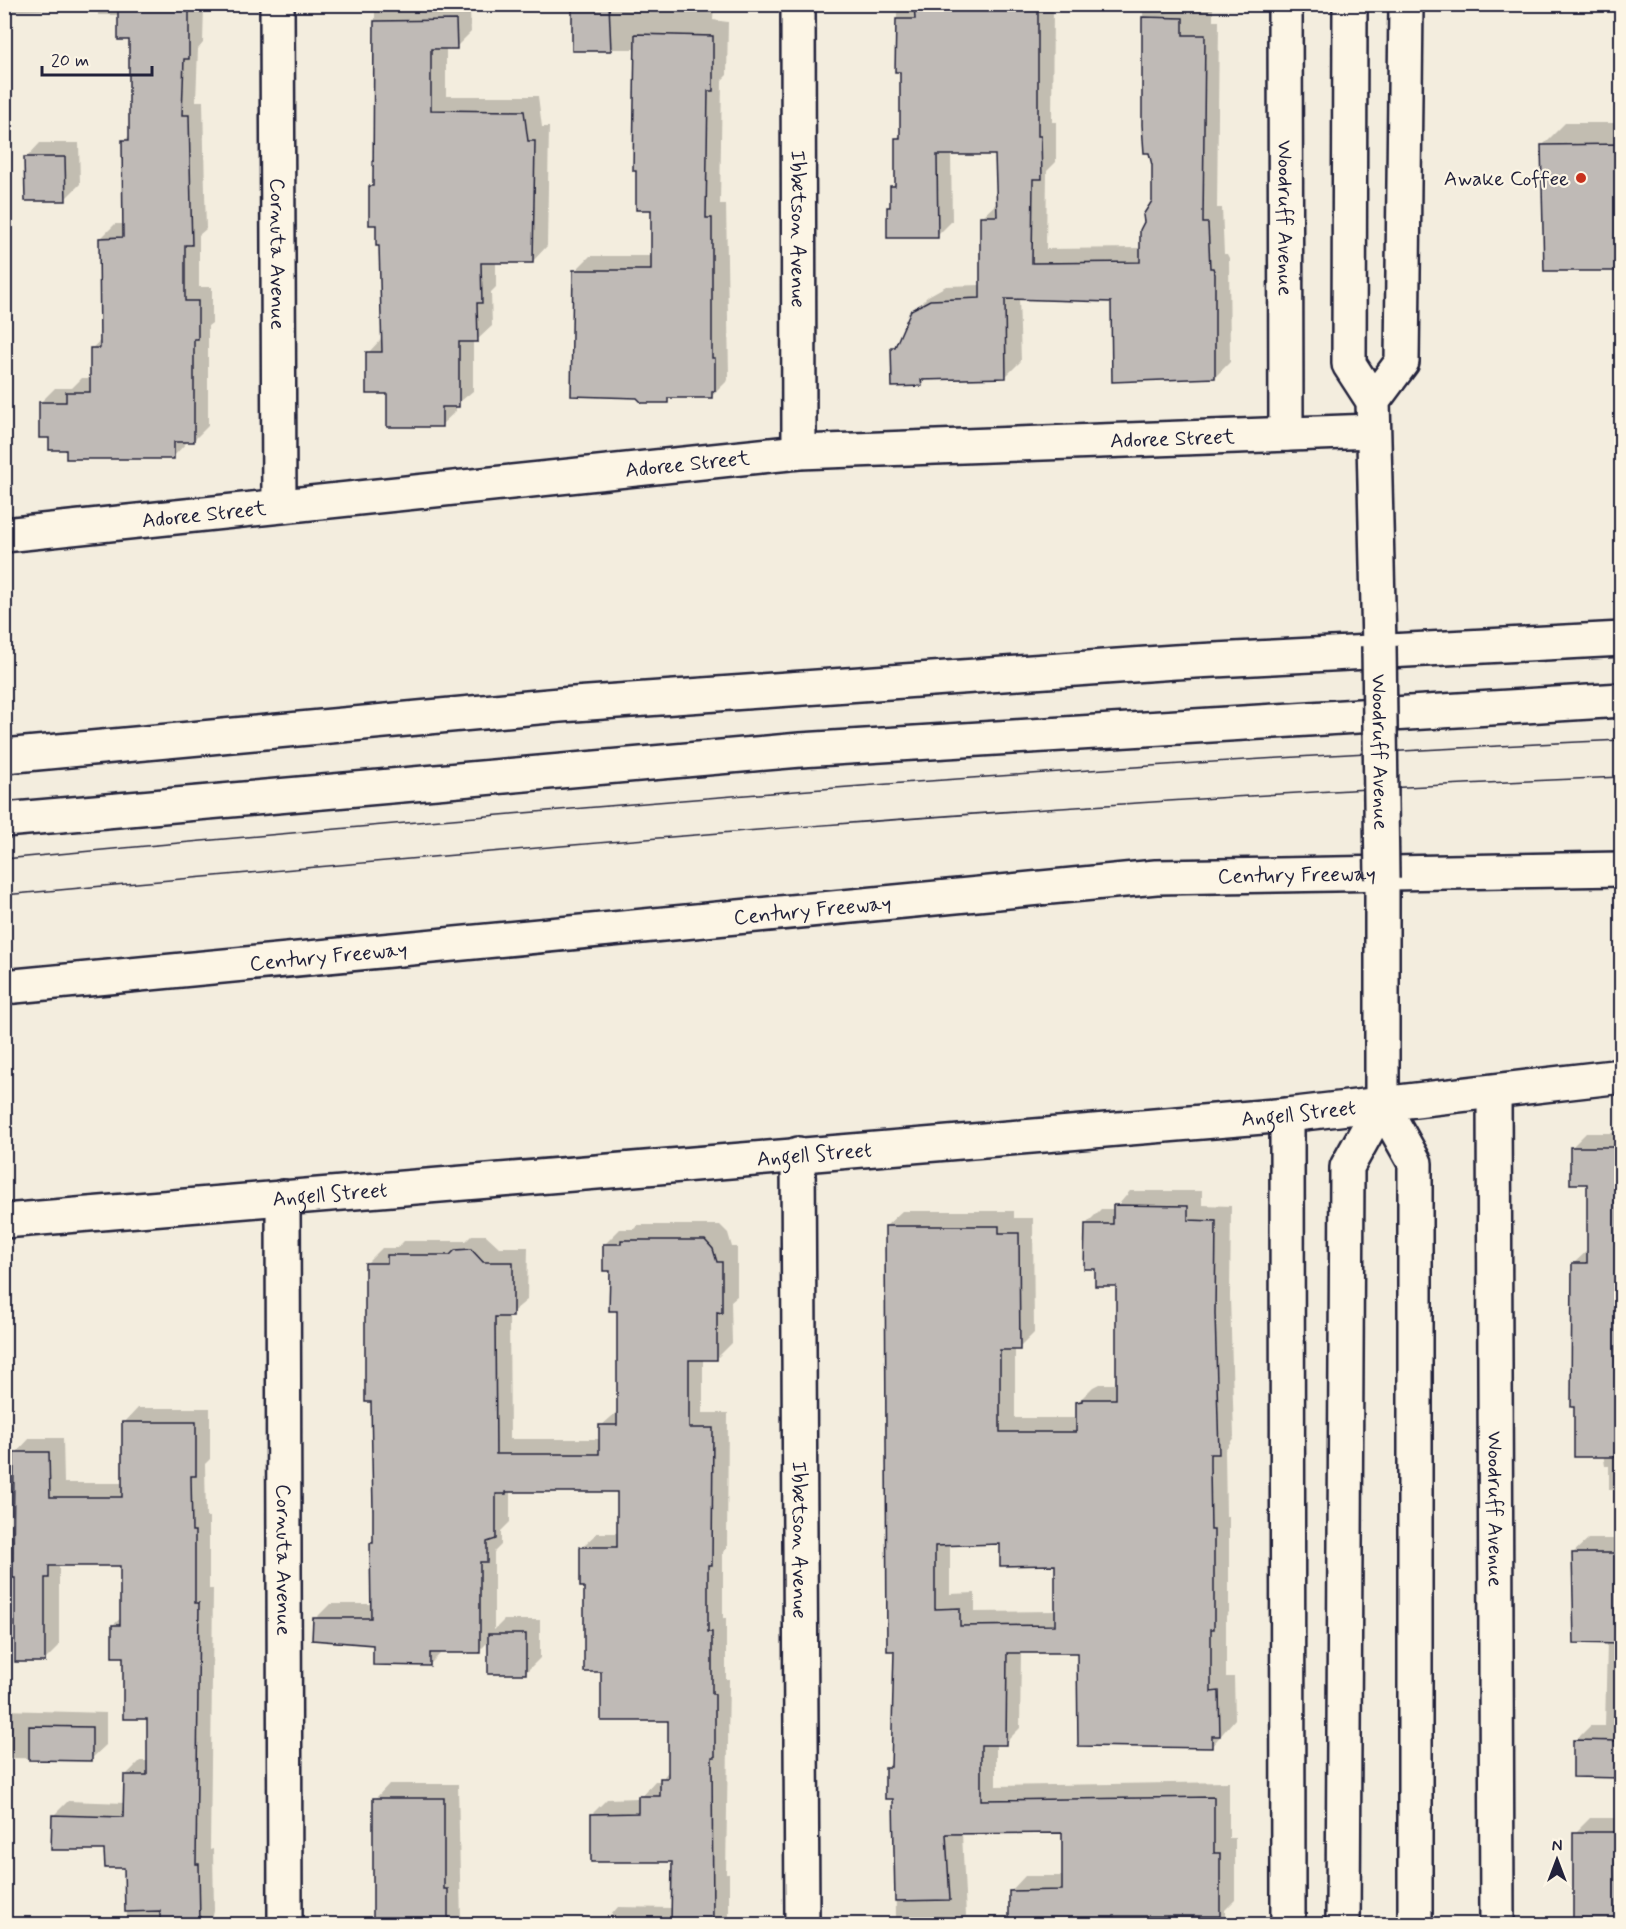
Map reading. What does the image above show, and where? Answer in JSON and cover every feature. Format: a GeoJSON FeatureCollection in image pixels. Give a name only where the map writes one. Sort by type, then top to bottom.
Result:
{"type":"FeatureCollection","features":[{"type":"Feature","properties":{"kind":"main road","name":"Cornuta Avenue"},"geometry":{"type":"LineString","coordinates":[[277,4],[279,505]]}},
{"type":"Feature","properties":{"kind":"main road","name":"Ibbetson Avenue"},"geometry":{"type":"LineString","coordinates":[[798,4],[799,452]]}},
{"type":"Feature","properties":{"kind":"main road","name":"Woodruff Avenue"},"geometry":{"type":"LineString","coordinates":[[1286,4],[1286,434]]}},
{"type":"Feature","properties":{"kind":"main road"},"geometry":{"type":"LineString","coordinates":[[1350,4],[1349,364],[1373,416]]}},
{"type":"Feature","properties":{"kind":"main road"},"geometry":{"type":"LineString","coordinates":[[1373,416],[1402,362],[1406,4]]}},
{"type":"Feature","properties":{"kind":"main road","name":"Adoree Street"},"geometry":{"type":"LineString","coordinates":[[4,535],[799,452],[1286,434],[1373,416]]}},
{"type":"Feature","properties":{"kind":"main road","name":"Woodruff Avenue"},"geometry":{"type":"LineString","coordinates":[[1373,416],[1377,527],[1382,1104],[1415,1164],[1415,1924]]}},
{"type":"Feature","properties":{"kind":"main road"},"geometry":{"type":"LineString","coordinates":[[4,756],[560,705],[1175,662],[1622,639]]}},
{"type":"Feature","properties":{"kind":"main road"},"geometry":{"type":"LineString","coordinates":[[4,820],[800,750],[1622,700]]}},
{"type":"Feature","properties":{"kind":"main road","name":"Century Freeway"},"geometry":{"type":"LineString","coordinates":[[4,987],[1156,877],[1622,869]]}},
{"type":"Feature","properties":{"kind":"main road","name":"Angell Street"},"geometry":{"type":"LineString","coordinates":[[4,1221],[1287,1115],[1622,1076]]}},
{"type":"Feature","properties":{"kind":"main road","name":"Woodruff Avenue"},"geometry":{"type":"LineString","coordinates":[[1494,1092],[1497,1924]]}},
{"type":"Feature","properties":{"kind":"main road","name":"Woodruff Avenue"},"geometry":{"type":"LineString","coordinates":[[1343,1924],[1347,1167],[1382,1104]]}},
{"type":"Feature","properties":{"kind":"main road"},"geometry":{"type":"LineString","coordinates":[[1287,1115],[1288,1924]]}},
{"type":"Feature","properties":{"kind":"main road","name":"Ibbetson Avenue"},"geometry":{"type":"LineString","coordinates":[[798,1154],[802,1924]]}},
{"type":"Feature","properties":{"kind":"main road","name":"Cornuta Avenue"},"geometry":{"type":"LineString","coordinates":[[283,1197],[285,1924]]}},
{"type":"Feature","properties":{"kind":"building"},"geometry":{"type":"Polygon","coordinates":[[[118,4],[189,4],[189,59],[184,59],[182,115],[189,115],[192,245],[185,245],[185,301],[198,301],[198,339],[194,339],[194,442],[174,442],[174,459],[66,459],[66,450],[49,450],[49,438],[39,438],[39,402],[66,402],[66,392],[90,392],[90,348],[100,348],[99,238],[123,237],[122,140],[129,140],[129,40],[118,40],[118,4]]]}},
{"type":"Feature","properties":{"kind":"building"},"geometry":{"type":"Polygon","coordinates":[[[572,4],[609,4],[611,51],[572,51],[572,4]]]}},
{"type":"Feature","properties":{"kind":"building"},"geometry":{"type":"Polygon","coordinates":[[[914,4],[1038,4],[1038,136],[1041,136],[1042,179],[1033,179],[1032,263],[1140,262],[1140,230],[1144,222],[1143,215],[1152,201],[1152,165],[1149,153],[1144,153],[1142,125],[1142,17],[1183,18],[1183,35],[1205,35],[1203,223],[1208,223],[1210,268],[1213,268],[1215,274],[1215,378],[1112,382],[1111,302],[1005,299],[1006,378],[921,380],[922,386],[892,387],[891,347],[895,347],[911,310],[930,300],[980,298],[980,216],[997,216],[995,155],[937,155],[938,238],[887,238],[890,186],[895,186],[895,138],[900,138],[900,72],[895,72],[896,19],[915,19],[914,4]]]}},
{"type":"Feature","properties":{"kind":"building"},"geometry":{"type":"Polygon","coordinates":[[[456,20],[457,49],[431,49],[431,110],[524,111],[528,141],[535,141],[533,263],[481,263],[482,303],[477,303],[478,342],[459,342],[459,407],[442,407],[442,427],[387,427],[387,394],[366,394],[366,352],[382,352],[379,246],[376,246],[376,225],[369,225],[369,186],[373,186],[374,21],[456,20]]]}},
{"type":"Feature","properties":{"kind":"building"},"geometry":{"type":"Polygon","coordinates":[[[635,34],[713,36],[713,91],[708,91],[706,218],[712,218],[712,358],[715,358],[715,391],[712,391],[712,398],[668,398],[668,403],[642,403],[637,398],[571,396],[573,270],[651,270],[651,210],[636,210],[636,171],[633,171],[635,34]]]}},
{"type":"Feature","properties":{"kind":"building","name":"Awake Coffee"},"geometry":{"type":"Polygon","coordinates":[[[1622,144],[1622,271],[1544,271],[1541,145],[1622,144]]]}},
{"type":"Feature","properties":{"kind":"building"},"geometry":{"type":"Polygon","coordinates":[[[24,157],[65,157],[66,201],[25,201],[24,157]]]}},
{"type":"Feature","properties":{"kind":"building"},"geometry":{"type":"Polygon","coordinates":[[[1570,1147],[1622,1147],[1622,1457],[1574,1457],[1574,1407],[1571,1407],[1572,1263],[1587,1263],[1587,1184],[1570,1184],[1570,1147]]]}},
{"type":"Feature","properties":{"kind":"building"},"geometry":{"type":"Polygon","coordinates":[[[1113,1205],[1188,1206],[1188,1220],[1216,1221],[1215,1313],[1219,1454],[1210,1454],[1211,1530],[1214,1530],[1214,1629],[1211,1629],[1211,1692],[1219,1691],[1220,1736],[1212,1736],[1212,1748],[1078,1746],[1077,1653],[1007,1653],[1006,1745],[981,1745],[981,1800],[1214,1797],[1214,1853],[1220,1853],[1220,1916],[1114,1916],[1114,1919],[1101,1919],[1101,1924],[1009,1921],[1009,1891],[1062,1890],[1062,1833],[946,1834],[950,1900],[895,1901],[893,1799],[885,1799],[885,1767],[891,1767],[894,1651],[887,1651],[885,1226],[999,1226],[999,1233],[1019,1233],[1020,1350],[1000,1350],[1000,1432],[1076,1432],[1076,1402],[1082,1399],[1116,1399],[1116,1286],[1095,1286],[1095,1269],[1084,1269],[1085,1224],[1113,1224],[1113,1205]],[[1000,1544],[935,1546],[935,1609],[960,1608],[960,1626],[1055,1625],[1055,1565],[1000,1566],[1000,1544]]]}},
{"type":"Feature","properties":{"kind":"building"},"geometry":{"type":"Polygon","coordinates":[[[621,1240],[705,1240],[713,1249],[717,1262],[722,1262],[722,1313],[717,1312],[717,1360],[689,1360],[689,1428],[713,1428],[712,1565],[708,1565],[708,1632],[712,1632],[712,1694],[715,1694],[715,1757],[712,1757],[713,1924],[671,1924],[672,1862],[591,1862],[591,1814],[638,1813],[638,1796],[660,1796],[660,1778],[668,1778],[668,1721],[601,1721],[601,1672],[584,1672],[584,1587],[580,1587],[580,1547],[617,1547],[617,1492],[506,1492],[506,1494],[496,1494],[496,1539],[487,1542],[487,1562],[480,1562],[480,1653],[430,1653],[430,1666],[373,1665],[373,1645],[312,1640],[313,1618],[371,1618],[370,1543],[373,1543],[373,1511],[371,1402],[365,1402],[365,1263],[387,1263],[387,1255],[450,1255],[455,1250],[471,1249],[483,1262],[513,1262],[513,1317],[495,1317],[496,1454],[599,1454],[599,1425],[617,1425],[617,1311],[609,1311],[610,1271],[603,1271],[603,1244],[621,1244],[621,1240]]]}},
{"type":"Feature","properties":{"kind":"building"},"geometry":{"type":"Polygon","coordinates":[[[122,1422],[196,1422],[196,1476],[191,1476],[192,1531],[195,1531],[195,1603],[199,1603],[196,1864],[199,1864],[200,1924],[160,1924],[160,1911],[125,1912],[124,1868],[105,1868],[104,1850],[51,1850],[52,1815],[123,1817],[124,1775],[147,1775],[147,1719],[123,1719],[123,1657],[112,1657],[112,1625],[120,1625],[120,1566],[49,1566],[49,1578],[45,1578],[45,1662],[15,1662],[14,1452],[49,1452],[50,1497],[122,1497],[122,1422]]]}},
{"type":"Feature","properties":{"kind":"building"},"geometry":{"type":"Polygon","coordinates":[[[1572,1553],[1622,1553],[1622,1644],[1574,1643],[1572,1553]]]}},
{"type":"Feature","properties":{"kind":"building"},"geometry":{"type":"Polygon","coordinates":[[[488,1634],[526,1634],[526,1674],[488,1674],[488,1634]]]}},
{"type":"Feature","properties":{"kind":"building"},"geometry":{"type":"Polygon","coordinates":[[[29,1726],[92,1727],[92,1761],[29,1760],[29,1726]]]}},
{"type":"Feature","properties":{"kind":"building"},"geometry":{"type":"Polygon","coordinates":[[[1573,1740],[1622,1741],[1622,1778],[1573,1777],[1573,1740]]]}},
{"type":"Feature","properties":{"kind":"building"},"geometry":{"type":"Polygon","coordinates":[[[373,1798],[444,1798],[444,1889],[448,1889],[448,1924],[373,1924],[373,1798]]]}},
{"type":"Feature","properties":{"kind":"building"},"geometry":{"type":"Polygon","coordinates":[[[1573,1832],[1622,1832],[1622,1923],[1573,1923],[1573,1832]]]}},
{"type":"Feature","properties":{"kind":"tram line"},"geometry":{"type":"LineString","coordinates":[[4,859],[610,806],[1014,775],[1622,740]]}},
{"type":"Feature","properties":{"kind":"tram line"},"geometry":{"type":"LineString","coordinates":[[4,895],[610,842],[1014,811],[1419,786],[1622,777]]}},
{"type":"Feature","properties":{"kind":"place","name":"Awake Coffee"},"geometry":{"type":"Point","coordinates":[1581,178]}}]}
